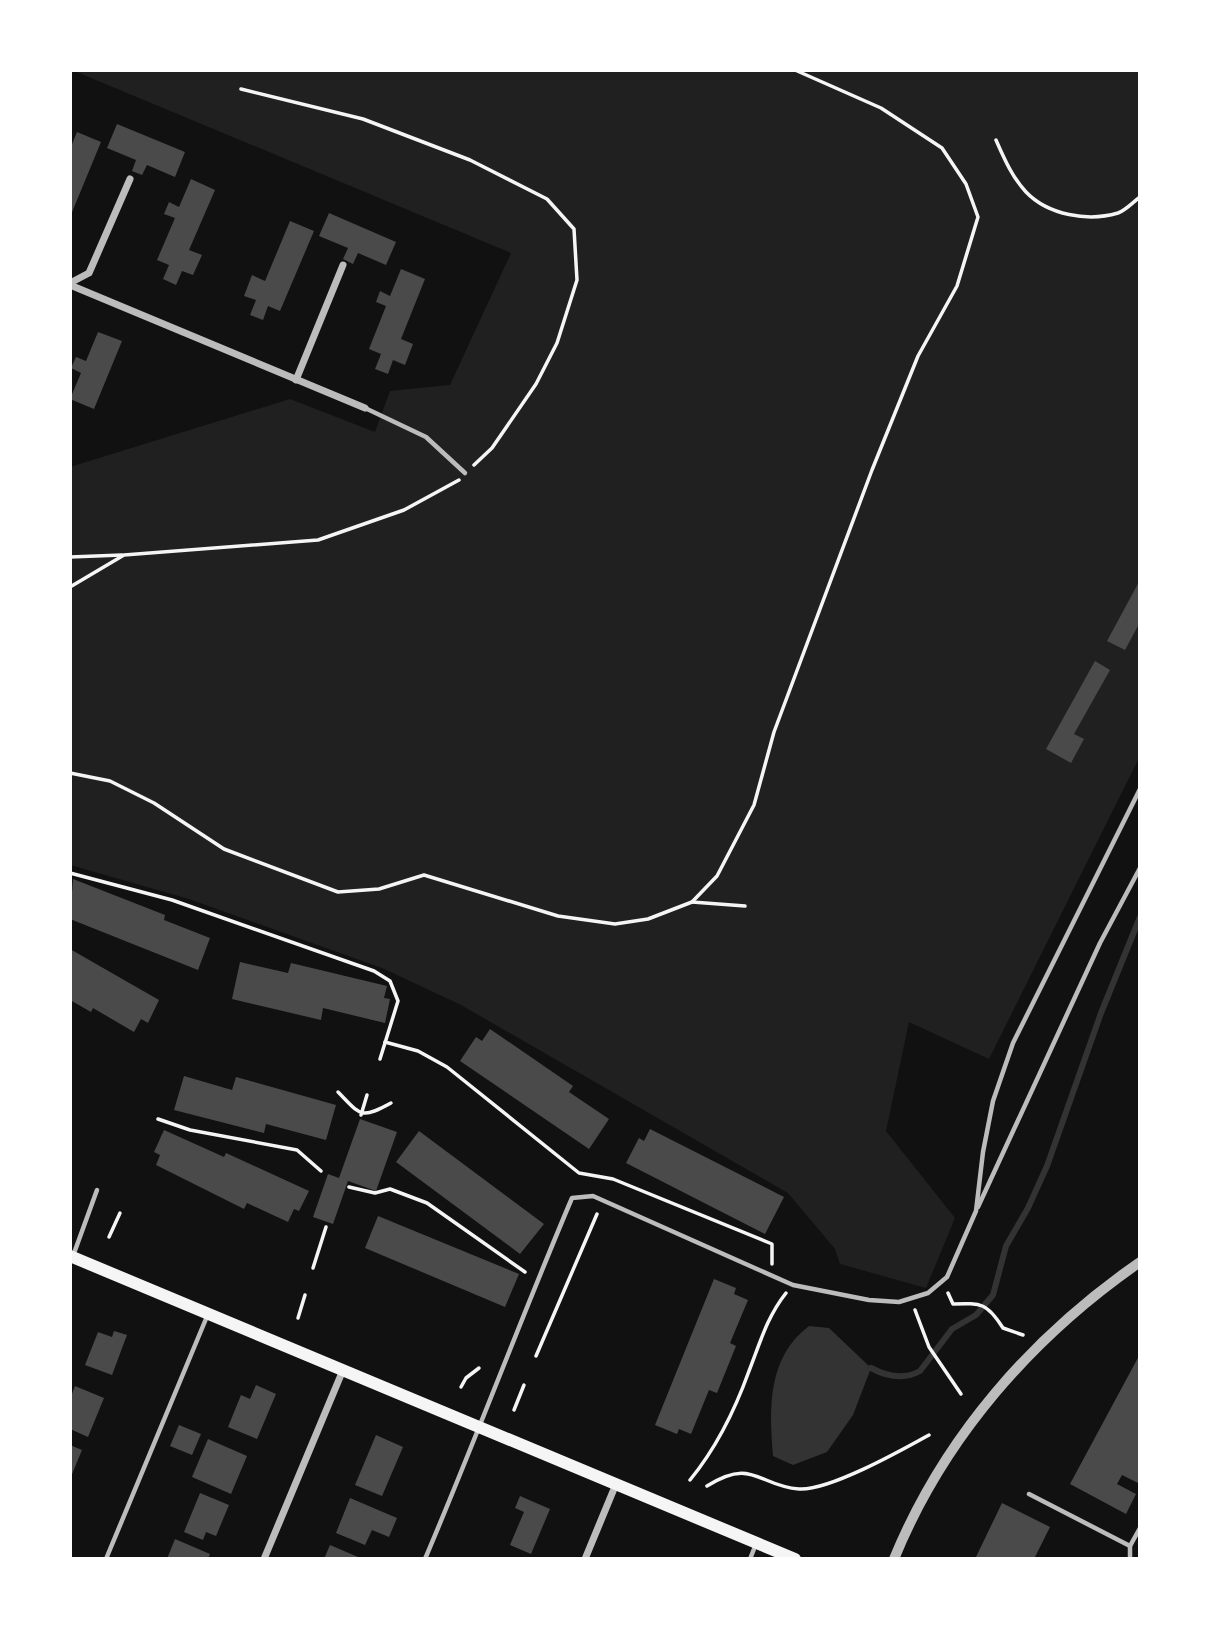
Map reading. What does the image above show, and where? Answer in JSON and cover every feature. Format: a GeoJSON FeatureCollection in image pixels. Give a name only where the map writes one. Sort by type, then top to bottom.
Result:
{"type":"FeatureCollection","features":[{"type":"Feature","properties":{"kind":"main road"},"geometry":{"type":"LineString","coordinates":[[71,1259],[795,1559]]}},
{"type":"Feature","properties":{"kind":"street"},"geometry":{"type":"LineString","coordinates":[[70,284],[89,273],[130,180]]}},
{"type":"Feature","properties":{"kind":"street"},"geometry":{"type":"LineString","coordinates":[[296,380],[343,265]]}},
{"type":"Feature","properties":{"kind":"street"},"geometry":{"type":"LineString","coordinates":[[70,284],[365,408]]}},
{"type":"Feature","properties":{"kind":"street"},"geometry":{"type":"LineString","coordinates":[[894,1559],[914,1510],[972,1421],[1024,1359],[1104,1288],[1140,1262]]}},
{"type":"Feature","properties":{"kind":"street"},"geometry":{"type":"LineString","coordinates":[[264,1559],[343,1370]]}},
{"type":"Feature","properties":{"kind":"street"},"geometry":{"type":"LineString","coordinates":[[586,1559],[616,1484]]}},
{"type":"Feature","properties":{"kind":"lane"},"geometry":{"type":"LineString","coordinates":[[365,408],[426,437],[465,473]]}},
{"type":"Feature","properties":{"kind":"lane"},"geometry":{"type":"LineString","coordinates":[[976,1211],[983,1152],[1000,1073],[1140,789]]}},
{"type":"Feature","properties":{"kind":"lane"},"geometry":{"type":"LineString","coordinates":[[425,1559],[481,1428],[504,1358],[572,1198],[593,1196],[793,1285],[869,1300],[899,1302],[928,1293],[947,1277],[1100,943],[1140,867]]}},
{"type":"Feature","properties":{"kind":"lane"},"geometry":{"type":"LineString","coordinates":[[71,1259],[97,1190]]}},
{"type":"Feature","properties":{"kind":"lane"},"geometry":{"type":"LineString","coordinates":[[106,1559],[208,1314]]}},
{"type":"Feature","properties":{"kind":"lane"},"geometry":{"type":"LineString","coordinates":[[1029,1494],[1130,1546]]}},
{"type":"Feature","properties":{"kind":"lane"},"geometry":{"type":"LineString","coordinates":[[1130,1559],[1130,1546],[1140,1528]]}},
{"type":"Feature","properties":{"kind":"lane"},"geometry":{"type":"LineString","coordinates":[[750,1559],[757,1543]]}},
{"type":"Feature","properties":{"kind":"path"},"geometry":{"type":"LineString","coordinates":[[70,773],[110,781],[154,803],[224,849],[338,892],[379,889],[424,875],[558,916],[615,924],[648,919],[692,902],[717,876],[754,805],[774,732],[872,470],[918,356],[957,286],[978,217],[966,184],[942,148],[881,108],[795,70]]}},
{"type":"Feature","properties":{"kind":"path"},"geometry":{"type":"LineString","coordinates":[[70,557],[318,540],[404,510],[465,473],[492,448],[536,384],[557,343],[577,280],[574,229],[547,199],[470,160],[363,119],[241,89]]}},
{"type":"Feature","properties":{"kind":"path"},"geometry":{"type":"LineString","coordinates":[[996,140],[1020,184],[1044,205],[1065,213],[1092,217],[1121,212],[1140,197]]}},
{"type":"Feature","properties":{"kind":"path"},"geometry":{"type":"LineString","coordinates":[[70,587],[124,555]]}},
{"type":"Feature","properties":{"kind":"path"},"geometry":{"type":"LineString","coordinates":[[70,873],[173,900],[374,971],[390,981],[398,994],[380,1059]]}},
{"type":"Feature","properties":{"kind":"path"},"geometry":{"type":"LineString","coordinates":[[692,902],[745,906]]}},
{"type":"Feature","properties":{"kind":"path"},"geometry":{"type":"LineString","coordinates":[[385,1042],[418,1051],[447,1067],[579,1173],[613,1179],[772,1244],[771,1276]]}},
{"type":"Feature","properties":{"kind":"path"},"geometry":{"type":"LineString","coordinates":[[338,1092],[361,1115],[368,1115],[391,1103]]}},
{"type":"Feature","properties":{"kind":"path"},"geometry":{"type":"LineString","coordinates":[[361,1115],[367,1095]]}},
{"type":"Feature","properties":{"kind":"path"},"geometry":{"type":"LineString","coordinates":[[158,1119],[190,1130],[297,1150],[321,1171]]}},
{"type":"Feature","properties":{"kind":"path"},"geometry":{"type":"LineString","coordinates":[[349,1187],[375,1193],[390,1189],[427,1203],[525,1272]]}},
{"type":"Feature","properties":{"kind":"path"},"geometry":{"type":"LineString","coordinates":[[108,1237],[120,1213]]}},
{"type":"Feature","properties":{"kind":"path"},"geometry":{"type":"LineString","coordinates":[[536,1356],[597,1214]]}},
{"type":"Feature","properties":{"kind":"path"},"geometry":{"type":"LineString","coordinates":[[313,1268],[326,1227]]}},
{"type":"Feature","properties":{"kind":"path"},"geometry":{"type":"LineString","coordinates":[[947,1277],[947,1291],[953,1304],[976,1303],[991,1309],[1003,1328],[1023,1335]]}},
{"type":"Feature","properties":{"kind":"path"},"geometry":{"type":"LineString","coordinates":[[690,1480],[709,1456],[723,1430],[768,1321],[793,1285]]}},
{"type":"Feature","properties":{"kind":"path"},"geometry":{"type":"LineString","coordinates":[[298,1318],[305,1295]]}},
{"type":"Feature","properties":{"kind":"path"},"geometry":{"type":"LineString","coordinates":[[913,1297],[929,1347],[961,1394]]}},
{"type":"Feature","properties":{"kind":"path"},"geometry":{"type":"LineString","coordinates":[[461,1387],[466,1378],[479,1368]]}},
{"type":"Feature","properties":{"kind":"path"},"geometry":{"type":"LineString","coordinates":[[514,1410],[524,1385]]}},
{"type":"Feature","properties":{"kind":"path"},"geometry":{"type":"LineString","coordinates":[[707,1486],[721,1477],[750,1471],[799,1489],[825,1485],[929,1434]]}},
{"type":"Feature","properties":{"kind":"shaded area"},"geometry":{"type":"Polygon","coordinates":[[[72,70],[1140,70],[1140,756],[989,1059],[909,1022],[886,1131],[955,1218],[926,1288],[840,1264],[835,1249],[788,1193],[461,1005],[382,968],[189,899],[70,865],[70,467],[290,399],[375,432],[390,391],[450,385],[511,253],[72,70]]]}},
{"type":"Feature","properties":{"kind":"shaded area"},"geometry":{"type":"Polygon","coordinates":[[[809,1326],[829,1328],[871,1368],[853,1415],[827,1452],[793,1465],[773,1456],[772,1402],[778,1369],[785,1353],[809,1326]]]}},
{"type":"Feature","properties":{"kind":"building"},"geometry":{"type":"Polygon","coordinates":[[[117,124],[185,152],[175,177],[147,165],[142,175],[132,171],[136,160],[107,148],[117,124]]]}},
{"type":"Feature","properties":{"kind":"building"},"geometry":{"type":"Polygon","coordinates":[[[77,132],[101,142],[70,217],[70,149],[77,132]]]}},
{"type":"Feature","properties":{"kind":"building"},"geometry":{"type":"Polygon","coordinates":[[[191,179],[215,190],[189,250],[202,255],[193,275],[182,271],[176,285],[163,279],[169,265],[157,260],[175,218],[164,214],[169,202],[179,207],[191,179]]]}},
{"type":"Feature","properties":{"kind":"building"},"geometry":{"type":"Polygon","coordinates":[[[329,213],[396,242],[386,265],[358,253],[353,264],[343,259],[348,248],[319,236],[329,213]]]}},
{"type":"Feature","properties":{"kind":"building"},"geometry":{"type":"Polygon","coordinates":[[[290,221],[314,231],[280,311],[268,306],[263,320],[250,315],[256,300],[244,296],[252,275],[265,281],[290,221]]]}},
{"type":"Feature","properties":{"kind":"building"},"geometry":{"type":"Polygon","coordinates":[[[401,269],[425,279],[401,339],[413,344],[405,365],[393,360],[388,374],[375,369],[381,354],[369,349],[386,306],[376,302],[380,291],[390,296],[401,269]]]}},
{"type":"Feature","properties":{"kind":"building"},"geometry":{"type":"Polygon","coordinates":[[[98,332],[122,341],[94,409],[70,399],[81,373],[71,368],[76,357],[86,361],[98,332]]]}},
{"type":"Feature","properties":{"kind":"building"},"geometry":{"type":"Polygon","coordinates":[[[1140,580],[1140,622],[1125,650],[1107,641],[1140,580]]]}},
{"type":"Feature","properties":{"kind":"building"},"geometry":{"type":"Polygon","coordinates":[[[1095,661],[1110,670],[1074,734],[1084,739],[1071,763],[1046,749],[1095,661]]]}},
{"type":"Feature","properties":{"kind":"building"},"geometry":{"type":"Polygon","coordinates":[[[73,879],[165,915],[164,920],[210,938],[198,970],[70,919],[73,879]]]}},
{"type":"Feature","properties":{"kind":"building"},"geometry":{"type":"Polygon","coordinates":[[[70,949],[159,1000],[148,1023],[141,1019],[134,1032],[93,1008],[91,1012],[70,1000],[70,949]]]}},
{"type":"Feature","properties":{"kind":"building"},"geometry":{"type":"Polygon","coordinates":[[[240,962],[288,973],[291,963],[387,986],[384,998],[390,999],[385,1023],[323,1008],[321,1020],[232,999],[240,962]]]}},
{"type":"Feature","properties":{"kind":"building"},"geometry":{"type":"Polygon","coordinates":[[[490,1029],[573,1086],[569,1092],[609,1119],[589,1149],[460,1061],[476,1037],[482,1041],[490,1029]]]}},
{"type":"Feature","properties":{"kind":"building"},"geometry":{"type":"Polygon","coordinates":[[[184,1076],[232,1090],[236,1077],[336,1105],[326,1140],[266,1124],[264,1133],[174,1110],[184,1076]]]}},
{"type":"Feature","properties":{"kind":"building"},"geometry":{"type":"Polygon","coordinates":[[[360,1119],[397,1132],[376,1191],[348,1181],[333,1224],[313,1217],[328,1174],[339,1178],[360,1119]]]}},
{"type":"Feature","properties":{"kind":"building"},"geometry":{"type":"Polygon","coordinates":[[[650,1129],[784,1197],[765,1234],[626,1163],[639,1138],[644,1141],[650,1129]]]}},
{"type":"Feature","properties":{"kind":"building"},"geometry":{"type":"Polygon","coordinates":[[[164,1130],[224,1157],[226,1153],[309,1191],[299,1211],[294,1209],[288,1222],[247,1203],[244,1209],[156,1165],[160,1155],[154,1152],[164,1130]]]}},
{"type":"Feature","properties":{"kind":"building"},"geometry":{"type":"Polygon","coordinates":[[[419,1131],[544,1224],[520,1254],[396,1162],[419,1131]]]}},
{"type":"Feature","properties":{"kind":"building"},"geometry":{"type":"Polygon","coordinates":[[[378,1216],[519,1274],[505,1307],[365,1248],[378,1216]]]}},
{"type":"Feature","properties":{"kind":"building"},"geometry":{"type":"Polygon","coordinates":[[[714,1279],[736,1288],[734,1294],[748,1300],[730,1343],[736,1346],[717,1393],[709,1390],[691,1434],[679,1429],[677,1434],[655,1425],[714,1279]]]}},
{"type":"Feature","properties":{"kind":"building"},"geometry":{"type":"Polygon","coordinates":[[[114,1331],[127,1335],[112,1375],[85,1365],[98,1332],[112,1337],[114,1331]]]}},
{"type":"Feature","properties":{"kind":"building"},"geometry":{"type":"Polygon","coordinates":[[[1140,1354],[1140,1484],[1122,1475],[1117,1484],[1136,1494],[1126,1514],[1070,1484],[1140,1354]]]}},
{"type":"Feature","properties":{"kind":"building"},"geometry":{"type":"Polygon","coordinates":[[[256,1385],[276,1394],[257,1439],[228,1427],[241,1395],[250,1399],[256,1385]]]}},
{"type":"Feature","properties":{"kind":"building"},"geometry":{"type":"Polygon","coordinates":[[[75,1386],[104,1398],[88,1437],[70,1429],[70,1399],[75,1386]]]}},
{"type":"Feature","properties":{"kind":"building"},"geometry":{"type":"Polygon","coordinates":[[[179,1425],[201,1434],[192,1455],[170,1446],[179,1425]]]}},
{"type":"Feature","properties":{"kind":"building"},"geometry":{"type":"Polygon","coordinates":[[[376,1435],[403,1447],[382,1496],[355,1485],[376,1435]]]}},
{"type":"Feature","properties":{"kind":"building"},"geometry":{"type":"Polygon","coordinates":[[[208,1439],[247,1456],[231,1494],[192,1477],[208,1439]]]}},
{"type":"Feature","properties":{"kind":"building"},"geometry":{"type":"Polygon","coordinates":[[[70,1445],[82,1450],[70,1479],[70,1445]]]}},
{"type":"Feature","properties":{"kind":"building"},"geometry":{"type":"Polygon","coordinates":[[[200,1493],[229,1505],[216,1536],[206,1532],[203,1540],[184,1532],[200,1493]]]}},
{"type":"Feature","properties":{"kind":"building"},"geometry":{"type":"Polygon","coordinates":[[[520,1496],[550,1509],[531,1554],[510,1545],[524,1512],[515,1508],[520,1496]]]}},
{"type":"Feature","properties":{"kind":"building"},"geometry":{"type":"Polygon","coordinates":[[[350,1498],[397,1518],[389,1537],[372,1530],[365,1545],[336,1533],[350,1498]]]}},
{"type":"Feature","properties":{"kind":"building"},"geometry":{"type":"Polygon","coordinates":[[[1002,1503],[1050,1527],[1034,1559],[975,1559],[1002,1503]]]}},
{"type":"Feature","properties":{"kind":"building"},"geometry":{"type":"Polygon","coordinates":[[[175,1539],[210,1554],[208,1559],[167,1559],[175,1539]]]}},
{"type":"Feature","properties":{"kind":"building"},"geometry":{"type":"Polygon","coordinates":[[[330,1545],[358,1557],[324,1559],[330,1545]]]}},
{"type":"Feature","properties":{"kind":"waterway"},"geometry":{"type":"LineString","coordinates":[[871,1368],[895,1376],[920,1371],[952,1329],[976,1315],[993,1295],[1006,1246],[1028,1208],[1047,1166],[1101,1013],[1140,917]]}}]}
